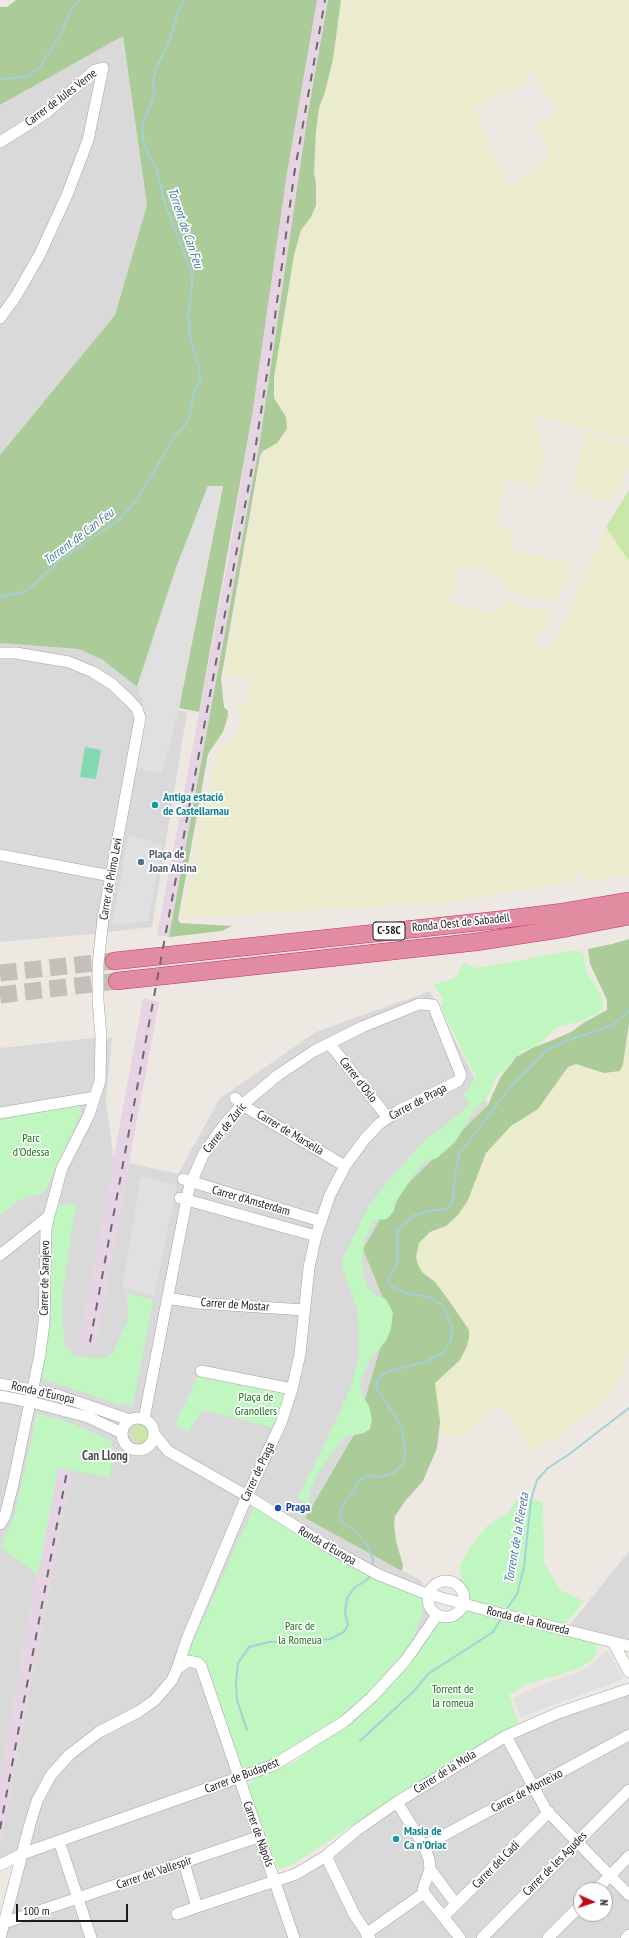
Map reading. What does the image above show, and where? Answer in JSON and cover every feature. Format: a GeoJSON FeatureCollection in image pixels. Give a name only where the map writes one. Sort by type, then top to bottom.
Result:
{"type":"FeatureCollection","features":[{"type":"Feature","properties":{"kind":"highway","name":"Ronda Oest de Sabadell"},"geometry":{"type":"LineString","coordinates":[[114,961],[521,917],[629,901]]}},
{"type":"Feature","properties":{"kind":"highway","name":"Ronda Oest de Sabadell"},"geometry":{"type":"LineString","coordinates":[[117,981],[476,942],[567,928],[629,916]]}},
{"type":"Feature","properties":{"kind":"street","name":"Carrer de Jules Verne"},"geometry":{"type":"LineString","coordinates":[[0,142],[46,113],[95,70],[103,68],[88,140],[67,195],[40,254],[16,296],[0,318]]}},
{"type":"Feature","properties":{"kind":"street","name":"Carrer de Primo Levi"},"geometry":{"type":"LineString","coordinates":[[0,653],[16,653],[69,662],[93,672],[112,684],[139,712],[140,722],[103,918],[98,964],[98,1000],[101,1037]]}},
{"type":"Feature","properties":{"kind":"street"},"geometry":{"type":"LineString","coordinates":[[0,855],[111,876]]}},
{"type":"Feature","properties":{"kind":"street","name":"Carrer de Zuric"},"geometry":{"type":"LineString","coordinates":[[144,1419],[187,1181],[239,1101],[328,1043],[419,1004],[433,1005],[461,1075],[458,1081]]}},
{"type":"Feature","properties":{"kind":"street","name":"Carrer de Sarajevo"},"geometry":{"type":"LineString","coordinates":[[0,1524],[5,1516],[13,1484],[31,1402],[44,1324],[45,1253],[49,1216],[62,1168],[89,1115],[100,1081],[101,1037]]}},
{"type":"Feature","properties":{"kind":"street","name":"Carrer d'Oslo"},"geometry":{"type":"LineString","coordinates":[[328,1043],[388,1118]]}},
{"type":"Feature","properties":{"kind":"street","name":"Carrer de Praga"},"geometry":{"type":"LineString","coordinates":[[0,1938],[37,1801],[51,1776],[70,1755],[99,1732],[138,1712],[155,1700],[172,1680],[177,1669],[187,1639],[247,1496],[281,1423],[292,1389],[300,1354],[309,1267],[316,1236],[330,1195],[345,1166],[364,1140],[379,1124],[398,1111],[458,1081]]}},
{"type":"Feature","properties":{"kind":"street"},"geometry":{"type":"LineString","coordinates":[[0,1112],[95,1097]]}},
{"type":"Feature","properties":{"kind":"street","name":"Carrer de Marsella"},"geometry":{"type":"LineString","coordinates":[[239,1101],[345,1166]]}},
{"type":"Feature","properties":{"kind":"street","name":"Carrer d'Amsterdam"},"geometry":{"type":"LineString","coordinates":[[187,1181],[320,1221]]}},
{"type":"Feature","properties":{"kind":"street","name":"Carrer d'Amsterdam"},"geometry":{"type":"LineString","coordinates":[[183,1199],[316,1236]]}},
{"type":"Feature","properties":{"kind":"street"},"geometry":{"type":"LineString","coordinates":[[0,1255],[49,1216]]}},
{"type":"Feature","properties":{"kind":"street","name":"Carrer de Mostar"},"geometry":{"type":"LineString","coordinates":[[167,1298],[198,1303],[304,1310]]}},
{"type":"Feature","properties":{"kind":"street"},"geometry":{"type":"LineString","coordinates":[[201,1371],[292,1389]]}},
{"type":"Feature","properties":{"kind":"street","name":"Ronda d'Europa"},"geometry":{"type":"LineString","coordinates":[[0,1384],[33,1390],[95,1406],[118,1417],[130,1420],[134,1418],[144,1419],[152,1425],[154,1435],[168,1451]]}},
{"type":"Feature","properties":{"kind":"street","name":"Ronda d'Europa"},"geometry":{"type":"LineString","coordinates":[[0,1396],[31,1402],[88,1417],[122,1433],[124,1442],[131,1449],[141,1451],[155,1448],[168,1451],[247,1496],[330,1548],[377,1574],[429,1594]]}},
{"type":"Feature","properties":{"kind":"street"},"geometry":{"type":"LineString","coordinates":[[122,1433],[123,1427],[130,1420]]}},
{"type":"Feature","properties":{"kind":"street"},"geometry":{"type":"LineString","coordinates":[[145,1449],[152,1443],[154,1435]]}},
{"type":"Feature","properties":{"kind":"street"},"geometry":{"type":"LineString","coordinates":[[451,1582],[459,1587],[463,1593],[464,1603],[460,1610],[448,1618],[437,1615],[429,1606],[429,1594],[437,1584],[451,1582]]}},
{"type":"Feature","properties":{"kind":"street","name":"Ronda de la Roureda"},"geometry":{"type":"LineString","coordinates":[[429,1594],[531,1622],[629,1646]]}},
{"type":"Feature","properties":{"kind":"street","name":"Carrer de Budapest"},"geometry":{"type":"LineString","coordinates":[[0,1864],[22,1854],[239,1779],[274,1765],[345,1722],[372,1697],[406,1660],[437,1615]]}},
{"type":"Feature","properties":{"kind":"street"},"geometry":{"type":"LineString","coordinates":[[613,1642],[629,1672]]}},
{"type":"Feature","properties":{"kind":"street","name":"Carrer de Nàpols"},"geometry":{"type":"LineString","coordinates":[[177,1669],[188,1661],[198,1662],[201,1666],[258,1837],[262,1842],[294,1938]]}},
{"type":"Feature","properties":{"kind":"street","name":"Carrer de la Mola"},"geometry":{"type":"LineString","coordinates":[[177,1914],[296,1874],[326,1856],[357,1830],[397,1802],[506,1736],[558,1713],[629,1690]]}},
{"type":"Feature","properties":{"kind":"street","name":"Carrer de Monteixo"},"geometry":{"type":"LineString","coordinates":[[424,1846],[629,1735]]}},
{"type":"Feature","properties":{"kind":"street"},"geometry":{"type":"LineString","coordinates":[[506,1736],[549,1812],[629,1896]]}},
{"type":"Feature","properties":{"kind":"street","name":"Carrer de les Agudes"},"geometry":{"type":"LineString","coordinates":[[482,1938],[629,1790]]}},
{"type":"Feature","properties":{"kind":"street"},"geometry":{"type":"LineString","coordinates":[[397,1802],[424,1846],[429,1859],[430,1869],[423,1890],[424,1894],[460,1938]]}},
{"type":"Feature","properties":{"kind":"street","name":"Carrer del Cadí"},"geometry":{"type":"LineString","coordinates":[[443,1917],[549,1812]]}},
{"type":"Feature","properties":{"kind":"street","name":"Carrer del Vallespir"},"geometry":{"type":"LineString","coordinates":[[4,1923],[258,1837]]}},
{"type":"Feature","properties":{"kind":"street"},"geometry":{"type":"LineString","coordinates":[[59,1841],[91,1938]]}},
{"type":"Feature","properties":{"kind":"street"},"geometry":{"type":"LineString","coordinates":[[326,1856],[354,1914],[368,1936],[424,1894]]}},
{"type":"Feature","properties":{"kind":"street"},"geometry":{"type":"LineString","coordinates":[[604,1882],[629,1856]]}},
{"type":"Feature","properties":{"kind":"street"},"geometry":{"type":"LineString","coordinates":[[184,1863],[197,1907]]}},
{"type":"Feature","properties":{"kind":"street"},"geometry":{"type":"LineString","coordinates":[[430,1869],[456,1904]]}},
{"type":"Feature","properties":{"kind":"street"},"geometry":{"type":"LineString","coordinates":[[548,1938],[573,1913]]}},
{"type":"Feature","properties":{"kind":"street"},"geometry":{"type":"LineString","coordinates":[[626,1938],[629,1935]]}},
{"type":"Feature","properties":{"kind":"shaded area"},"geometry":{"type":"Polygon","coordinates":[[[317,0],[328,0],[308,113],[259,447],[169,937],[157,935],[228,560],[252,416],[287,173],[317,0]]]}},
{"type":"Feature","properties":{"kind":"shaded area"},"geometry":{"type":"Polygon","coordinates":[[[123,36],[147,205],[115,315],[0,455],[0,105],[123,36]]]}},
{"type":"Feature","properties":{"kind":"shaded area"},"geometry":{"type":"Polygon","coordinates":[[[208,486],[223,486],[179,708],[162,774],[137,768],[144,727],[143,703],[137,687],[176,568],[208,486]]]}},
{"type":"Feature","properties":{"kind":"shaded area"},"geometry":{"type":"Polygon","coordinates":[[[0,643],[79,649],[103,660],[137,687],[144,703],[187,712],[152,927],[0,942],[0,643]]]}},
{"type":"Feature","properties":{"kind":"shaded area","name":"Plaça de Joan Alsina"},"geometry":{"type":"Polygon","coordinates":[[[129,834],[162,845],[148,921],[112,925],[129,834]]]}},
{"type":"Feature","properties":{"kind":"shaded area"},"geometry":{"type":"Polygon","coordinates":[[[430,991],[488,1105],[392,1199],[391,1315],[355,1433],[305,1518],[422,1581],[429,1619],[406,1660],[239,1779],[280,1878],[397,1802],[506,1736],[629,1690],[629,1938],[0,1938],[22,1855],[0,1865],[0,1846],[71,1472],[58,1469],[25,1640],[0,1782],[0,1048],[101,1037],[112,1038],[106,1101],[114,1160],[80,1342],[95,1345],[129,1163],[178,1174],[220,1098],[316,1032],[430,991]]]}},
{"type":"Feature","properties":{"kind":"shaded area"},"geometry":{"type":"Polygon","coordinates":[[[143,998],[159,1002],[95,1345],[80,1342],[143,998]]]}},
{"type":"Feature","properties":{"kind":"shaded area"},"geometry":{"type":"Polygon","coordinates":[[[141,1177],[177,1185],[154,1296],[122,1288],[141,1177]]]}},
{"type":"Feature","properties":{"kind":"shaded area"},"geometry":{"type":"Polygon","coordinates":[[[58,1468],[71,1472],[0,1846],[0,1782],[25,1640],[58,1468]]]}},
{"type":"Feature","properties":{"kind":"shaded area"},"geometry":{"type":"Polygon","coordinates":[[[629,1551],[629,1649],[565,1631],[629,1551]]]}},
{"type":"Feature","properties":{"kind":"shaded area"},"geometry":{"type":"Polygon","coordinates":[[[606,1650],[612,1657],[623,1679],[521,1717],[513,1699],[526,1691],[581,1671],[595,1662],[606,1650]]]}},
{"type":"Feature","properties":{"kind":"green space"},"geometry":{"type":"Polygon","coordinates":[[[16,0],[317,0],[287,173],[252,416],[199,712],[179,708],[223,486],[208,486],[176,568],[137,687],[103,660],[79,649],[0,643],[0,455],[115,315],[147,205],[123,36],[0,105],[0,7],[7,7],[16,0]]]}},
{"type":"Feature","properties":{"kind":"green space"},"geometry":{"type":"Polygon","coordinates":[[[328,0],[341,0],[333,59],[325,92],[319,108],[316,131],[314,172],[316,183],[316,205],[311,217],[301,230],[294,255],[274,377],[274,398],[286,417],[287,429],[277,443],[263,451],[260,456],[221,679],[224,707],[228,711],[228,716],[223,732],[208,754],[178,919],[180,923],[232,926],[222,931],[169,937],[259,447],[308,113],[328,0]]]}},
{"type":"Feature","properties":{"kind":"green space"},"geometry":{"type":"Polygon","coordinates":[[[340,0],[629,0],[629,440],[535,416],[545,460],[538,488],[506,478],[496,524],[514,530],[509,548],[573,564],[555,602],[507,592],[505,581],[485,569],[461,568],[450,602],[495,615],[506,600],[552,614],[534,646],[551,650],[606,527],[629,561],[629,876],[587,881],[583,869],[571,882],[443,903],[181,918],[216,754],[244,723],[237,709],[249,699],[249,678],[224,675],[261,462],[280,424],[271,391],[315,105],[340,0]],[[530,69],[524,74],[529,82],[474,108],[509,188],[550,157],[536,125],[558,109],[530,69]]]}},
{"type":"Feature","properties":{"kind":"green space"},"geometry":{"type":"Polygon","coordinates":[[[586,432],[629,446],[629,468],[611,503],[571,490],[586,432]]]}},
{"type":"Feature","properties":{"kind":"green space"},"geometry":{"type":"Polygon","coordinates":[[[629,490],[629,561],[606,527],[629,490]]]}},
{"type":"Feature","properties":{"kind":"green space"},"geometry":{"type":"Polygon","coordinates":[[[85,747],[101,750],[96,779],[80,777],[85,747]]]}},
{"type":"Feature","properties":{"kind":"green space"},"geometry":{"type":"Polygon","coordinates":[[[629,939],[629,1023],[623,1064],[620,1071],[604,1073],[576,1064],[568,1067],[538,1109],[511,1126],[486,1153],[468,1200],[458,1215],[446,1226],[430,1232],[419,1243],[416,1257],[418,1265],[422,1272],[435,1282],[450,1302],[469,1330],[469,1337],[467,1346],[460,1360],[435,1383],[440,1422],[437,1448],[423,1481],[406,1500],[395,1516],[394,1524],[396,1541],[403,1565],[402,1571],[305,1518],[355,1433],[390,1315],[363,1249],[392,1199],[488,1105],[500,1078],[516,1057],[532,1048],[571,1032],[585,1022],[607,1010],[607,1000],[590,964],[588,949],[629,939]]]}},
{"type":"Feature","properties":{"kind":"green space"},"geometry":{"type":"Polygon","coordinates":[[[571,951],[580,951],[584,955],[586,971],[601,995],[603,1009],[585,1020],[557,1027],[537,1046],[523,1050],[509,1063],[506,1070],[498,1075],[487,1097],[474,1111],[455,1142],[437,1158],[425,1162],[413,1176],[396,1202],[394,1211],[387,1219],[375,1220],[365,1238],[362,1258],[363,1275],[368,1288],[377,1296],[386,1299],[393,1313],[391,1329],[386,1341],[371,1358],[360,1381],[361,1393],[369,1406],[372,1419],[370,1429],[364,1433],[344,1437],[317,1475],[309,1493],[309,1505],[298,1498],[340,1412],[352,1383],[358,1362],[359,1346],[357,1308],[343,1270],[343,1258],[370,1204],[386,1183],[424,1141],[466,1109],[469,1104],[464,1095],[465,1091],[470,1088],[471,1082],[477,1079],[444,1014],[441,1006],[443,1003],[442,997],[434,986],[435,984],[452,979],[458,975],[463,963],[477,968],[571,951]]]}},
{"type":"Feature","properties":{"kind":"green space"},"geometry":{"type":"Polygon","coordinates":[[[629,1023],[629,1355],[622,1373],[609,1398],[599,1409],[578,1421],[557,1437],[530,1452],[507,1410],[500,1406],[492,1409],[477,1424],[458,1437],[451,1438],[440,1430],[435,1383],[460,1360],[467,1346],[464,1324],[440,1289],[422,1272],[418,1265],[416,1257],[419,1243],[430,1232],[446,1226],[458,1215],[468,1200],[486,1153],[511,1126],[538,1109],[568,1067],[576,1064],[604,1073],[620,1071],[623,1064],[629,1023]]]}},
{"type":"Feature","properties":{"kind":"green space","name":"Parc d'Odessa"},"geometry":{"type":"Polygon","coordinates":[[[74,1106],[80,1107],[81,1113],[44,1193],[18,1201],[0,1215],[0,1120],[74,1106]]]}},
{"type":"Feature","properties":{"kind":"green space"},"geometry":{"type":"Polygon","coordinates":[[[58,1204],[76,1205],[63,1288],[62,1314],[65,1345],[71,1354],[78,1357],[106,1358],[113,1352],[128,1320],[127,1293],[153,1300],[133,1406],[118,1404],[46,1380],[42,1376],[51,1322],[51,1246],[53,1224],[58,1204]]]}},
{"type":"Feature","properties":{"kind":"green space","name":"Plaça de Granollers"},"geometry":{"type":"Polygon","coordinates":[[[198,1376],[285,1394],[274,1428],[203,1410],[188,1432],[175,1424],[198,1376]]]}},
{"type":"Feature","properties":{"kind":"green space"},"geometry":{"type":"Polygon","coordinates":[[[37,1413],[68,1422],[110,1440],[115,1453],[109,1477],[58,1468],[38,1575],[1,1548],[15,1514],[37,1413]]]}},
{"type":"Feature","properties":{"kind":"green space"},"geometry":{"type":"Polygon","coordinates":[[[140,1425],[146,1428],[149,1434],[146,1440],[140,1443],[134,1440],[131,1434],[134,1428],[140,1425]]]}},
{"type":"Feature","properties":{"kind":"green space"},"geometry":{"type":"Polygon","coordinates":[[[520,1495],[543,1503],[544,1562],[560,1590],[584,1601],[565,1625],[561,1634],[598,1644],[594,1659],[575,1670],[527,1684],[509,1695],[518,1723],[427,1777],[290,1866],[278,1869],[246,1787],[263,1770],[239,1779],[198,1663],[184,1662],[253,1509],[247,1496],[428,1597],[406,1660],[345,1721],[266,1769],[293,1763],[361,1713],[409,1663],[439,1619],[453,1621],[464,1611],[467,1596],[461,1582],[460,1565],[471,1546],[487,1526],[509,1512],[520,1495]]]}},
{"type":"Feature","properties":{"kind":"waterway"},"geometry":{"type":"LineString","coordinates":[[0,80],[28,76],[39,68],[61,34],[73,6],[79,0]]}},
{"type":"Feature","properties":{"kind":"waterway","name":"Torrent de Can Feu"},"geometry":{"type":"LineString","coordinates":[[0,597],[23,592],[31,587],[62,559],[120,519],[136,501],[176,434],[182,429],[189,419],[194,393],[200,381],[199,367],[190,338],[188,314],[192,288],[192,274],[165,204],[156,168],[148,154],[143,139],[142,125],[154,96],[153,81],[156,69],[170,39],[178,12],[184,0]]}},
{"type":"Feature","properties":{"kind":"waterway"},"geometry":{"type":"LineString","coordinates":[[373,1567],[373,1559],[367,1545],[356,1531],[340,1521],[341,1510],[345,1502],[352,1494],[359,1480],[367,1476],[381,1477],[394,1473],[403,1464],[405,1450],[403,1432],[395,1416],[376,1387],[378,1379],[386,1372],[425,1362],[443,1353],[451,1340],[452,1326],[442,1305],[430,1297],[409,1294],[392,1287],[388,1281],[397,1264],[397,1231],[413,1216],[428,1211],[447,1209],[453,1202],[455,1175],[459,1154],[510,1088],[547,1050],[564,1042],[613,1025],[629,1011]]}},
{"type":"Feature","properties":{"kind":"waterway","name":"Torrent de la Riereta"},"geometry":{"type":"LineString","coordinates":[[506,1610],[517,1594],[524,1567],[531,1500],[537,1480],[548,1468],[568,1455],[629,1408]]}},
{"type":"Feature","properties":{"kind":"waterway"},"geometry":{"type":"LineString","coordinates":[[247,1730],[237,1700],[236,1683],[238,1663],[249,1647],[269,1642],[330,1639],[344,1632],[348,1625],[345,1613],[347,1598],[354,1588],[367,1580],[371,1574]]}},
{"type":"Feature","properties":{"kind":"waterway","name":"Torrent de la Riereta"},"geometry":{"type":"LineString","coordinates":[[360,1741],[414,1691],[428,1674],[493,1632],[502,1617]]}},
{"type":"Feature","properties":{"kind":"tunnel"},"geometry":{"type":"LineString","coordinates":[[0,973],[114,961]]}},
{"type":"Feature","properties":{"kind":"tunnel"},"geometry":{"type":"LineString","coordinates":[[0,995],[117,981]]}},
{"type":"Feature","properties":{"kind":"railway"},"geometry":{"type":"LineString","coordinates":[[90,1342],[254,457],[270,354],[294,175],[325,0]]}},
{"type":"Feature","properties":{"kind":"railway"},"geometry":{"type":"LineString","coordinates":[[0,1829],[67,1471]]}},
{"type":"Feature","properties":{"kind":"place","name":"Antiga estació de Castellarnau"},"geometry":{"type":"Point","coordinates":[155,805]}},
{"type":"Feature","properties":{"kind":"place","name":"Plaça de Joan Alsina"},"geometry":{"type":"Point","coordinates":[141,862]}},
{"type":"Feature","properties":{"kind":"place","name":"Praga"},"geometry":{"type":"Point","coordinates":[278,1508]}},
{"type":"Feature","properties":{"kind":"place","name":"Masia de Ca n'Oriac"},"geometry":{"type":"Point","coordinates":[396,1839]}},
{"type":"Feature","properties":{"kind":"district","name":"Can Llong"},"geometry":{"type":"Point","coordinates":[105,1456]}},
{"type":"Feature","properties":{"kind":"park label","name":"Parc de la Romeua"},"geometry":{"type":"Point","coordinates":[300,1634]}},
{"type":"Feature","properties":{"kind":"park label","name":"Torrent de la romeua"},"geometry":{"type":"Point","coordinates":[453,1697]}}]}
